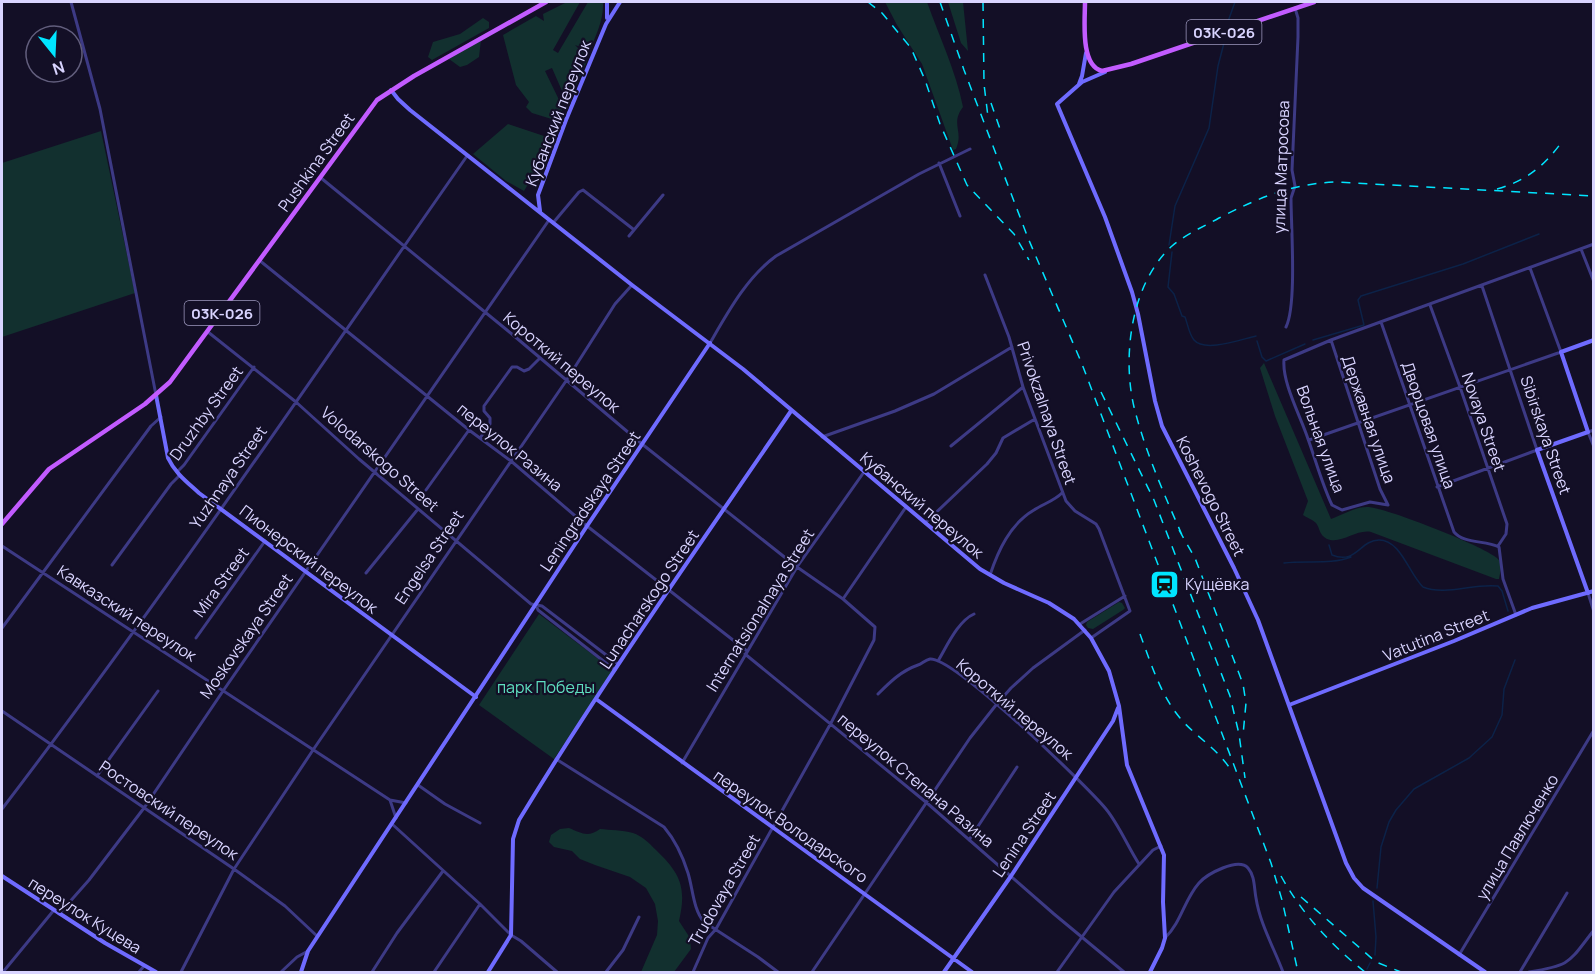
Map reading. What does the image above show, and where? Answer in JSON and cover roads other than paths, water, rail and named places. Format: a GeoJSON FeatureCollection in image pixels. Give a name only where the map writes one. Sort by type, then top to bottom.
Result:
{"type":"FeatureCollection","features":[{"type":"Feature","properties":{"kind":"main road","name":"Pushkina Street"},"geometry":{"type":"LineString","coordinates":[[2,524],[49,469],[156,395],[170,382],[372,106],[391,90],[546,2]]}},
{"type":"Feature","properties":{"kind":"main road"},"geometry":{"type":"LineString","coordinates":[[1085,2],[1086,52],[1092,67],[1098,71],[1106,71]]}},
{"type":"Feature","properties":{"kind":"main road","name":"03К-026"},"geometry":{"type":"LineString","coordinates":[[1106,71],[1314,2]]}},
{"type":"Feature","properties":{"kind":"street"},"geometry":{"type":"LineString","coordinates":[[2,628],[151,426],[161,417],[102,117],[71,2]]}},
{"type":"Feature","properties":{"kind":"street","name":"Кубанский переулок"},"geometry":{"type":"LineString","coordinates":[[606,24],[607,2]]}},
{"type":"Feature","properties":{"kind":"street","name":"Кубанский переулок"},"geometry":{"type":"LineString","coordinates":[[540,211],[538,195],[566,120],[606,24],[620,2]]}},
{"type":"Feature","properties":{"kind":"street","name":"улица Матросова"},"geometry":{"type":"LineString","coordinates":[[1286,327],[1289,321],[1291,292],[1291,198],[1295,186],[1292,170],[1298,30],[1295,8]]}},
{"type":"Feature","properties":{"kind":"street"},"geometry":{"type":"LineString","coordinates":[[1078,85],[1086,52]]}},
{"type":"Feature","properties":{"kind":"street"},"geometry":{"type":"LineString","coordinates":[[1078,85],[1106,71]]}},
{"type":"Feature","properties":{"kind":"street","name":"Koshevogo Street"},"geometry":{"type":"LineString","coordinates":[[1078,85],[1057,104],[1105,217],[1132,292],[1162,426],[1258,620],[1322,801],[1354,878],[1363,888],[1485,972]]}},
{"type":"Feature","properties":{"kind":"street","name":"Кубанский переулок"},"geometry":{"type":"LineString","coordinates":[[391,90],[400,102],[710,344],[990,576],[1049,603],[1080,624],[1091,638],[1109,671],[1119,706],[1127,765],[1161,846],[1165,869],[1163,882],[1165,938]]}},
{"type":"Feature","properties":{"kind":"street","name":"Leningradskaya Street"},"geometry":{"type":"LineString","coordinates":[[301,972],[308,951],[761,266],[776,255],[939,163],[970,149]]}},
{"type":"Feature","properties":{"kind":"street","name":"Yuzhnaya Street"},"geometry":{"type":"LineString","coordinates":[[2,809],[347,331],[468,154]]}},
{"type":"Feature","properties":{"kind":"street"},"geometry":{"type":"LineString","coordinates":[[939,163],[960,216]]}},
{"type":"Feature","properties":{"kind":"street","name":"Короткий переулок"},"geometry":{"type":"LineString","coordinates":[[319,177],[642,444],[797,567],[843,599],[876,630]]}},
{"type":"Feature","properties":{"kind":"street"},"geometry":{"type":"LineString","coordinates":[[551,221],[583,190],[633,230]]}},
{"type":"Feature","properties":{"kind":"street"},"geometry":{"type":"LineString","coordinates":[[629,236],[663,195]]}},
{"type":"Feature","properties":{"kind":"street","name":"Moskovskaya Street"},"geometry":{"type":"LineString","coordinates":[[59,914],[144,808],[484,313],[551,221]]}},
{"type":"Feature","properties":{"kind":"street"},"geometry":{"type":"LineString","coordinates":[[1331,340],[1593,244]]}},
{"type":"Feature","properties":{"kind":"street"},"geometry":{"type":"LineString","coordinates":[[1581,249],[1593,282]]}},
{"type":"Feature","properties":{"kind":"street","name":"переулок Разина"},"geometry":{"type":"LineString","coordinates":[[259,260],[746,652]]}},
{"type":"Feature","properties":{"kind":"street"},"geometry":{"type":"LineString","coordinates":[[1530,268],[1591,431],[1593,447]]}},
{"type":"Feature","properties":{"kind":"street","name":"Privokzalnaya Street"},"geometry":{"type":"LineString","coordinates":[[985,275],[1062,493],[1069,506],[1100,529],[1130,611],[1091,638]]}},
{"type":"Feature","properties":{"kind":"street","name":"Engelsa Street"},"geometry":{"type":"LineString","coordinates":[[181,972],[234,869],[312,750],[566,381],[615,304],[632,285]]}},
{"type":"Feature","properties":{"kind":"street","name":"Sibirskaya Street"},"geometry":{"type":"LineString","coordinates":[[1482,286],[1588,592]]}},
{"type":"Feature","properties":{"kind":"street","name":"Novaya Street"},"geometry":{"type":"LineString","coordinates":[[1430,305],[1508,530],[1498,546]]}},
{"type":"Feature","properties":{"kind":"street","name":"Дворцовая улица"},"geometry":{"type":"LineString","coordinates":[[1381,322],[1448,520],[1456,535],[1464,539],[1498,546]]}},
{"type":"Feature","properties":{"kind":"street","name":"Volodarskogo Street"},"geometry":{"type":"LineString","coordinates":[[208,332],[296,402],[531,604],[542,606],[619,665]]}},
{"type":"Feature","properties":{"kind":"street","name":"Вольная улица"},"geometry":{"type":"LineString","coordinates":[[1331,340],[1284,360],[1289,386],[1316,466],[1330,501],[1335,507],[1345,510],[1370,502],[1388,505]]}},
{"type":"Feature","properties":{"kind":"street","name":"Державная улица"},"geometry":{"type":"LineString","coordinates":[[1331,340],[1382,496],[1388,505]]}},
{"type":"Feature","properties":{"kind":"street"},"geometry":{"type":"LineString","coordinates":[[1309,440],[1593,340]]}},
{"type":"Feature","properties":{"kind":"street"},"geometry":{"type":"LineString","coordinates":[[822,437],[895,411],[934,394],[1012,347]]}},
{"type":"Feature","properties":{"kind":"street"},"geometry":{"type":"LineString","coordinates":[[479,438],[490,424],[490,418],[484,411],[484,406],[512,367],[524,371],[539,358]]}},
{"type":"Feature","properties":{"kind":"street","name":"Druzhby Street"},"geometry":{"type":"LineString","coordinates":[[112,565],[254,367]]}},
{"type":"Feature","properties":{"kind":"street"},"geometry":{"type":"LineString","coordinates":[[951,446],[1023,387]]}},
{"type":"Feature","properties":{"kind":"street","name":"Lunacharskogo Street"},"geometry":{"type":"LineString","coordinates":[[488,972],[510,935],[513,839],[519,820],[556,759],[791,411]]}},
{"type":"Feature","properties":{"kind":"street","name":"Пионерский переулок"},"geometry":{"type":"LineString","coordinates":[[161,417],[168,458],[178,474],[305,572],[476,697]]}},
{"type":"Feature","properties":{"kind":"street"},"geometry":{"type":"LineString","coordinates":[[925,523],[987,464],[996,453],[1003,438],[1035,418]]}},
{"type":"Feature","properties":{"kind":"street"},"geometry":{"type":"LineString","coordinates":[[426,490],[469,430]]}},
{"type":"Feature","properties":{"kind":"street"},"geometry":{"type":"LineString","coordinates":[[1437,487],[1591,431]]}},
{"type":"Feature","properties":{"kind":"street","name":"Internatsionalnaya Street"},"geometry":{"type":"LineString","coordinates":[[682,763],[797,567],[864,472]]}},
{"type":"Feature","properties":{"kind":"street"},"geometry":{"type":"LineString","coordinates":[[990,576],[1001,547],[1017,524],[1032,510],[1057,498],[1062,493]]}},
{"type":"Feature","properties":{"kind":"street"},"geometry":{"type":"LineString","coordinates":[[843,599],[906,507]]}},
{"type":"Feature","properties":{"kind":"street"},"geometry":{"type":"LineString","coordinates":[[366,573],[418,509]]}},
{"type":"Feature","properties":{"kind":"street","name":"Mira Street"},"geometry":{"type":"LineString","coordinates":[[196,638],[266,541]]}},
{"type":"Feature","properties":{"kind":"street","name":"Кавказский переулок"},"geometry":{"type":"LineString","coordinates":[[2,546],[390,800],[405,803]]}},
{"type":"Feature","properties":{"kind":"street"},"geometry":{"type":"LineString","coordinates":[[1498,546],[1503,579],[1516,615]]}},
{"type":"Feature","properties":{"kind":"street","name":"Vatutina Street"},"geometry":{"type":"LineString","coordinates":[[1289,705],[1532,608],[1593,591]]}},
{"type":"Feature","properties":{"kind":"street"},"geometry":{"type":"LineString","coordinates":[[1588,592],[1593,612]]}},
{"type":"Feature","properties":{"kind":"street"},"geometry":{"type":"LineString","coordinates":[[1080,624],[1125,596]]}},
{"type":"Feature","properties":{"kind":"street","name":"Volodarskogo Street"},"geometry":{"type":"LineString","coordinates":[[536,605],[538,610],[616,670]]}},
{"type":"Feature","properties":{"kind":"street","name":"Короткий переулок"},"geometry":{"type":"LineString","coordinates":[[938,661],[959,628],[967,618],[974,614]]}},
{"type":"Feature","properties":{"kind":"street","name":"Trudovaya Street"},"geometry":{"type":"LineString","coordinates":[[693,972],[708,938],[716,929],[831,723],[874,640],[876,630]]}},
{"type":"Feature","properties":{"kind":"street"},"geometry":{"type":"LineString","coordinates":[[812,972],[867,894],[970,738],[996,705],[1033,668],[1085,630]]}},
{"type":"Feature","properties":{"kind":"street","name":"переулок Степана Разина"},"geometry":{"type":"LineString","coordinates":[[746,652],[1124,972]]}},
{"type":"Feature","properties":{"kind":"street","name":"Короткий переулок"},"geometry":{"type":"LineString","coordinates":[[878,694],[893,678],[926,660],[938,661],[969,680],[1076,776],[1107,810],[1139,864]]}},
{"type":"Feature","properties":{"kind":"street"},"geometry":{"type":"LineString","coordinates":[[97,776],[158,691]]}},
{"type":"Feature","properties":{"kind":"street","name":"переулок Володарского"},"geometry":{"type":"LineString","coordinates":[[596,699],[972,972]]}},
{"type":"Feature","properties":{"kind":"street","name":"Lenina Street"},"geometry":{"type":"LineString","coordinates":[[944,972],[1011,876],[1113,721],[1119,706]]}},
{"type":"Feature","properties":{"kind":"street","name":"Ростовский переулок"},"geometry":{"type":"LineString","coordinates":[[2,711],[234,869],[285,906],[318,936]]}},
{"type":"Feature","properties":{"kind":"street","name":"улица Павлюченко"},"geometry":{"type":"LineString","coordinates":[[1459,955],[1593,730]]}},
{"type":"Feature","properties":{"kind":"street"},"geometry":{"type":"LineString","coordinates":[[556,759],[664,827],[671,835],[688,872],[699,916],[704,922],[778,972]]}},
{"type":"Feature","properties":{"kind":"street"},"geometry":{"type":"LineString","coordinates":[[969,840],[1017,767]]}},
{"type":"Feature","properties":{"kind":"street"},"geometry":{"type":"LineString","coordinates":[[418,785],[445,804],[480,823]]}},
{"type":"Feature","properties":{"kind":"street"},"geometry":{"type":"LineString","coordinates":[[390,800],[396,819]]}},
{"type":"Feature","properties":{"kind":"street"},"geometry":{"type":"LineString","coordinates":[[392,824],[480,904],[510,935],[521,941],[557,972]]}},
{"type":"Feature","properties":{"kind":"street"},"geometry":{"type":"LineString","coordinates":[[1057,972],[1114,892],[1153,850],[1161,846]]}},
{"type":"Feature","properties":{"kind":"street"},"geometry":{"type":"LineString","coordinates":[[1150,972],[1156,963],[1165,938],[1180,920],[1200,882],[1233,863],[1241,863],[1247,867],[1252,876],[1261,917],[1283,972]]}},
{"type":"Feature","properties":{"kind":"street"},"geometry":{"type":"LineString","coordinates":[[372,972],[397,933],[443,871]]}},
{"type":"Feature","properties":{"kind":"street","name":"переулок Куцева"},"geometry":{"type":"LineString","coordinates":[[2,876],[59,914],[156,972]]}},
{"type":"Feature","properties":{"kind":"street"},"geometry":{"type":"LineString","coordinates":[[1520,972],[1567,893]]}},
{"type":"Feature","properties":{"kind":"street"},"geometry":{"type":"LineString","coordinates":[[434,972],[480,904]]}},
{"type":"Feature","properties":{"kind":"street"},"geometry":{"type":"LineString","coordinates":[[3,972],[54,910]]}},
{"type":"Feature","properties":{"kind":"street"},"geometry":{"type":"LineString","coordinates":[[606,972],[623,950],[639,917]]}},
{"type":"Feature","properties":{"kind":"street"},"geometry":{"type":"LineString","coordinates":[[1529,972],[1557,968],[1569,962],[1593,930]]}},
{"type":"Feature","properties":{"kind":"street","name":"Leningradskaya Street"},"geometry":{"type":"LineString","coordinates":[[281,972],[297,957],[308,951]]}},
{"type":"Feature","properties":{"kind":"street"},"geometry":{"type":"LineString","coordinates":[[139,972],[144,966]]}},
{"type":"Feature","properties":{"kind":"waterway"},"geometry":{"type":"LineString","coordinates":[[1226,27],[1235,2]]}},
{"type":"Feature","properties":{"kind":"waterway"},"geometry":{"type":"LineString","coordinates":[[1169,245],[1175,206],[1209,128],[1218,66],[1228,35]]}},
{"type":"Feature","properties":{"kind":"waterway"},"geometry":{"type":"LineString","coordinates":[[1313,340],[1364,325],[1358,300],[1361,296],[1463,264],[1539,234]]}},
{"type":"Feature","properties":{"kind":"waterway"},"geometry":{"type":"LineString","coordinates":[[1172,252],[1168,287],[1174,294],[1194,340],[1199,344],[1215,345],[1256,336]]}},
{"type":"Feature","properties":{"kind":"waterway"},"geometry":{"type":"LineString","coordinates":[[1257,341],[1262,357],[1266,361],[1305,344]]}},
{"type":"Feature","properties":{"kind":"waterway"},"geometry":{"type":"LineString","coordinates":[[1329,545],[1332,555],[1347,557],[1373,541],[1387,541],[1399,551],[1423,587],[1450,590],[1498,586],[1502,591],[1508,611]]}},
{"type":"Feature","properties":{"kind":"waterway"},"geometry":{"type":"LineString","coordinates":[[1284,563],[1335,561],[1351,557]]}},
{"type":"Feature","properties":{"kind":"waterway"},"geometry":{"type":"LineString","coordinates":[[1377,888],[1381,847],[1389,822],[1396,810],[1414,789],[1469,758],[1492,737],[1502,715],[1504,689],[1515,660]]}},
{"type":"Feature","properties":{"kind":"waterway"},"geometry":{"type":"LineString","coordinates":[[1373,901],[1375,955]]}},
{"type":"Feature","properties":{"kind":"waterway"},"geometry":{"type":"LineString","coordinates":[[1367,969],[1370,963]]}},
{"type":"Feature","properties":{"kind":"railway"},"geometry":{"type":"LineString","coordinates":[[868,2],[882,13],[911,48],[940,124],[967,185],[1014,234],[1029,260]]}},
{"type":"Feature","properties":{"kind":"railway"},"geometry":{"type":"LineString","coordinates":[[940,2],[1028,238],[1082,364],[1271,863],[1298,972]]}},
{"type":"Feature","properties":{"kind":"railway"},"geometry":{"type":"LineString","coordinates":[[983,2],[984,84],[988,117]]}},
{"type":"Feature","properties":{"kind":"railway"},"geometry":{"type":"LineString","coordinates":[[991,103],[1000,129]]}},
{"type":"Feature","properties":{"kind":"railway"},"geometry":{"type":"LineString","coordinates":[[1497,189],[1517,182],[1534,172],[1561,143]]}},
{"type":"Feature","properties":{"kind":"railway"},"geometry":{"type":"LineString","coordinates":[[1182,535],[1155,472],[1138,423],[1129,366],[1133,321],[1139,300],[1158,261],[1172,246],[1195,231],[1247,204],[1275,193],[1319,183],[1594,196]]}},
{"type":"Feature","properties":{"kind":"railway"},"geometry":{"type":"LineString","coordinates":[[1101,392],[1154,500],[1230,696],[1239,734],[1245,778]]}},
{"type":"Feature","properties":{"kind":"railway"},"geometry":{"type":"LineString","coordinates":[[1179,530],[1195,558],[1243,684],[1246,703],[1243,735]]}},
{"type":"Feature","properties":{"kind":"railway"},"geometry":{"type":"LineString","coordinates":[[1140,634],[1157,678],[1173,709],[1229,767]]}},
{"type":"Feature","properties":{"kind":"railway"},"geometry":{"type":"LineString","coordinates":[[1281,876],[1298,903],[1318,928],[1365,972]]}},
{"type":"Feature","properties":{"kind":"railway"},"geometry":{"type":"LineString","coordinates":[[1301,897],[1376,962],[1401,972]]}},
{"type":"Feature","properties":{"kind":"place","name":"Кущёвка"},"geometry":{"type":"Point","coordinates":[1164,584]}},
{"type":"Feature","properties":{"kind":"park label","name":"парк Победы"},"geometry":{"type":"Point","coordinates":[546,687]}}]}
